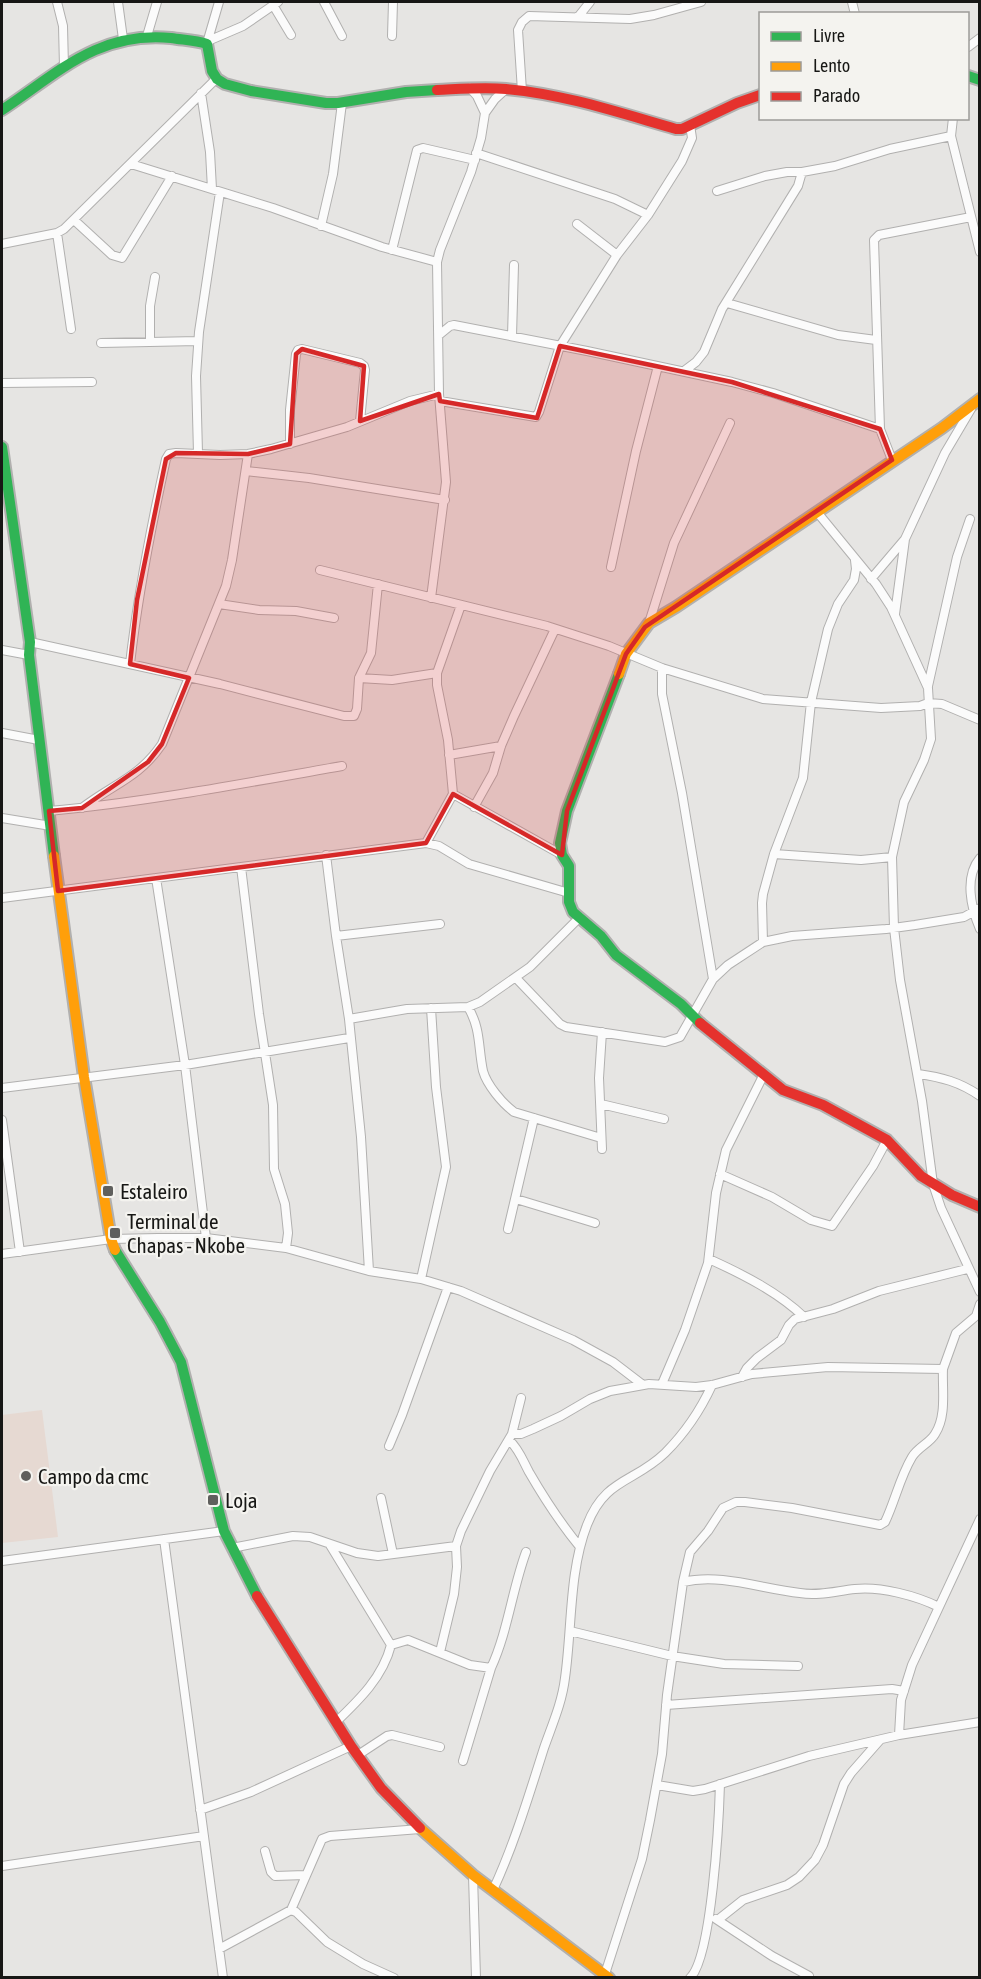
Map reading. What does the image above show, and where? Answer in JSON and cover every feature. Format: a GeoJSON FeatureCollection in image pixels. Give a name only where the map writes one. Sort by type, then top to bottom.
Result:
{"type":"FeatureCollection","features":[{"type":"Feature","properties":{"kind":"street"},"geometry":{"type":"LineString","coordinates":[[57,2],[63,26],[64,67]]}},
{"type":"Feature","properties":{"kind":"street"},"geometry":{"type":"LineString","coordinates":[[118,2],[123,39]]}},
{"type":"Feature","properties":{"kind":"street"},"geometry":{"type":"LineString","coordinates":[[147,36],[157,2]]}},
{"type":"Feature","properties":{"kind":"street"},"geometry":{"type":"LineString","coordinates":[[219,2],[208,42],[212,69],[216,79],[233,87],[326,103],[342,103],[406,92],[470,88],[506,89],[575,100],[676,129],[759,95]]}},
{"type":"Feature","properties":{"kind":"street"},"geometry":{"type":"LineString","coordinates":[[324,2],[342,36]]}},
{"type":"Feature","properties":{"kind":"street"},"geometry":{"type":"LineString","coordinates":[[392,36],[393,2]]}},
{"type":"Feature","properties":{"kind":"street"},"geometry":{"type":"LineString","coordinates":[[578,17],[590,2]]}},
{"type":"Feature","properties":{"kind":"street"},"geometry":{"type":"LineString","coordinates":[[522,91],[517,37],[522,22],[529,16],[630,19],[701,2]]}},
{"type":"Feature","properties":{"kind":"street"},"geometry":{"type":"LineString","coordinates":[[2,110],[64,67],[99,48],[123,39],[147,36],[208,42],[243,26],[276,3],[291,35]]}},
{"type":"Feature","properties":{"kind":"street"},"geometry":{"type":"LineString","coordinates":[[2,244],[57,233],[74,220],[216,79]]}},
{"type":"Feature","properties":{"kind":"street"},"geometry":{"type":"LineString","coordinates":[[470,88],[485,112]]}},
{"type":"Feature","properties":{"kind":"street"},"geometry":{"type":"LineString","coordinates":[[431,598],[446,482],[440,398],[437,262],[476,156],[485,112],[506,89]]}},
{"type":"Feature","properties":{"kind":"street"},"geometry":{"type":"LineString","coordinates":[[198,453],[196,414],[198,341],[216,190],[201,93]]}},
{"type":"Feature","properties":{"kind":"street"},"geometry":{"type":"LineString","coordinates":[[321,226],[333,174],[342,103]]}},
{"type":"Feature","properties":{"kind":"street"},"geometry":{"type":"LineString","coordinates":[[953,120],[951,136],[980,252]]}},
{"type":"Feature","properties":{"kind":"street"},"geometry":{"type":"LineString","coordinates":[[130,664],[137,600],[166,459],[169,454],[248,454],[290,444],[360,421],[410,400],[440,398],[536,417],[560,345],[617,255],[648,215],[690,145],[692,138],[690,125]]}},
{"type":"Feature","properties":{"kind":"street"},"geometry":{"type":"LineString","coordinates":[[717,191],[765,176],[802,172],[855,161],[890,149],[951,136]]}},
{"type":"Feature","properties":{"kind":"street"},"geometry":{"type":"LineString","coordinates":[[392,250],[417,150],[423,148],[476,156],[615,199],[648,215]]}},
{"type":"Feature","properties":{"kind":"street"},"geometry":{"type":"LineString","coordinates":[[131,164],[216,190],[392,250],[437,262]]}},
{"type":"Feature","properties":{"kind":"street"},"geometry":{"type":"LineString","coordinates":[[684,371],[696,363],[704,351],[727,303],[793,195],[802,172]]}},
{"type":"Feature","properties":{"kind":"street"},"geometry":{"type":"LineString","coordinates":[[74,220],[112,255],[122,258],[172,176]]}},
{"type":"Feature","properties":{"kind":"street"},"geometry":{"type":"LineString","coordinates":[[892,460],[880,429],[874,240],[876,237],[971,217]]}},
{"type":"Feature","properties":{"kind":"street"},"geometry":{"type":"LineString","coordinates":[[577,224],[617,255]]}},
{"type":"Feature","properties":{"kind":"street"},"geometry":{"type":"LineString","coordinates":[[57,233],[71,329]]}},
{"type":"Feature","properties":{"kind":"street"},"geometry":{"type":"LineString","coordinates":[[512,336],[514,265]]}},
{"type":"Feature","properties":{"kind":"street"},"geometry":{"type":"LineString","coordinates":[[150,342],[150,306],[155,277]]}},
{"type":"Feature","properties":{"kind":"street"},"geometry":{"type":"LineString","coordinates":[[727,303],[838,335],[876,340]]}},
{"type":"Feature","properties":{"kind":"street"},"geometry":{"type":"LineString","coordinates":[[439,335],[454,325],[684,371],[773,393],[880,429]]}},
{"type":"Feature","properties":{"kind":"street"},"geometry":{"type":"LineString","coordinates":[[101,343],[198,341]]}},
{"type":"Feature","properties":{"kind":"street"},"geometry":{"type":"LineString","coordinates":[[290,444],[292,390],[298,350],[360,363],[364,366],[360,421]]}},
{"type":"Feature","properties":{"kind":"street"},"geometry":{"type":"LineString","coordinates":[[611,567],[636,451],[658,366]]}},
{"type":"Feature","properties":{"kind":"street"},"geometry":{"type":"LineString","coordinates":[[2,383],[92,382]]}},
{"type":"Feature","properties":{"kind":"street"},"geometry":{"type":"LineString","coordinates":[[649,623],[676,608],[976,402]]}},
{"type":"Feature","properties":{"kind":"street"},"geometry":{"type":"LineString","coordinates":[[854,580],[870,578],[904,539],[945,453],[976,402]]}},
{"type":"Feature","properties":{"kind":"street"},"geometry":{"type":"LineString","coordinates":[[730,423],[674,543],[649,623],[626,654],[567,811],[560,843],[562,855],[569,866],[569,902],[573,912],[626,964],[681,1004],[692,1016],[783,1090],[823,1105],[887,1140],[921,1176],[980,1207]]}},
{"type":"Feature","properties":{"kind":"street"},"geometry":{"type":"LineString","coordinates":[[2,447],[30,642],[29,655],[58,891],[84,1077],[111,1239],[119,1261],[170,1336],[181,1362],[224,1531],[251,1587],[354,1751],[381,1788],[420,1829],[473,1875],[607,1976],[642,1859],[657,1785],[672,1656],[690,1552],[714,1524],[723,1508],[736,1502],[792,1508],[880,1525],[885,1522],[912,1456],[920,1446],[935,1436],[942,1416],[943,1369],[956,1333],[976,1316],[980,1304]]}},
{"type":"Feature","properties":{"kind":"street"},"geometry":{"type":"LineString","coordinates":[[82,808],[133,776],[162,744],[219,604],[232,560],[248,454]]}},
{"type":"Feature","properties":{"kind":"street"},"geometry":{"type":"LineString","coordinates":[[246,471],[309,478],[445,500]]}},
{"type":"Feature","properties":{"kind":"street"},"geometry":{"type":"LineString","coordinates":[[817,512],[870,578],[895,615],[928,688]]}},
{"type":"Feature","properties":{"kind":"street"},"geometry":{"type":"LineString","coordinates":[[970,519],[957,557],[928,688],[931,739],[924,760],[904,802],[892,857],[894,928],[900,980],[918,1074],[933,1184],[967,1269],[980,1292]]}},
{"type":"Feature","properties":{"kind":"street"},"geometry":{"type":"LineString","coordinates":[[895,615],[904,539]]}},
{"type":"Feature","properties":{"kind":"street"},"geometry":{"type":"LineString","coordinates":[[763,942],[762,903],[774,854],[802,778],[811,702],[830,621],[854,580],[856,569],[854,559]]}},
{"type":"Feature","properties":{"kind":"street"},"geometry":{"type":"LineString","coordinates":[[320,570],[555,629],[609,646],[662,668],[763,699],[881,708],[920,706],[928,703],[942,704],[980,720]]}},
{"type":"Feature","properties":{"kind":"street"},"geometry":{"type":"LineString","coordinates":[[30,642],[354,716],[359,678],[371,653],[378,584]]}},
{"type":"Feature","properties":{"kind":"street"},"geometry":{"type":"LineString","coordinates":[[219,604],[259,610],[296,611],[334,618]]}},
{"type":"Feature","properties":{"kind":"street"},"geometry":{"type":"LineString","coordinates":[[426,843],[453,794],[448,740],[438,692],[437,673],[461,605]]}},
{"type":"Feature","properties":{"kind":"street"},"geometry":{"type":"LineString","coordinates":[[474,807],[493,773],[501,746],[555,629]]}},
{"type":"Feature","properties":{"kind":"street"},"geometry":{"type":"LineString","coordinates":[[2,650],[29,655]]}},
{"type":"Feature","properties":{"kind":"street"},"geometry":{"type":"LineString","coordinates":[[662,668],[662,694],[682,794],[713,979]]}},
{"type":"Feature","properties":{"kind":"street"},"geometry":{"type":"LineString","coordinates":[[359,678],[399,679],[437,673]]}},
{"type":"Feature","properties":{"kind":"street"},"geometry":{"type":"LineString","coordinates":[[2,733],[39,740]]}},
{"type":"Feature","properties":{"kind":"street"},"geometry":{"type":"LineString","coordinates":[[449,755],[501,746]]}},
{"type":"Feature","properties":{"kind":"street"},"geometry":{"type":"LineString","coordinates":[[49,811],[220,787],[342,766]]}},
{"type":"Feature","properties":{"kind":"street"},"geometry":{"type":"LineString","coordinates":[[453,794],[562,855]]}},
{"type":"Feature","properties":{"kind":"street"},"geometry":{"type":"LineString","coordinates":[[2,818],[51,826]]}},
{"type":"Feature","properties":{"kind":"street"},"geometry":{"type":"LineString","coordinates":[[2,898],[426,843],[439,846],[469,864],[569,893]]}},
{"type":"Feature","properties":{"kind":"street"},"geometry":{"type":"LineString","coordinates":[[774,854],[861,860],[892,857]]}},
{"type":"Feature","properties":{"kind":"street"},"geometry":{"type":"LineString","coordinates":[[326,855],[349,1019],[361,1137],[369,1271]]}},
{"type":"Feature","properties":{"kind":"street"},"geometry":{"type":"LineString","coordinates":[[980,858],[971,871],[980,929]]}},
{"type":"Feature","properties":{"kind":"street"},"geometry":{"type":"LineString","coordinates":[[241,867],[273,1105],[274,1169],[283,1194],[288,1233],[285,1248]]}},
{"type":"Feature","properties":{"kind":"street"},"geometry":{"type":"LineString","coordinates":[[156,878],[185,1065],[206,1238]]}},
{"type":"Feature","properties":{"kind":"street"},"geometry":{"type":"LineString","coordinates":[[516,978],[560,1024],[665,1042],[680,1037],[713,979],[728,965],[763,942],[810,934],[894,928],[964,917],[976,910]]}},
{"type":"Feature","properties":{"kind":"street"},"geometry":{"type":"LineString","coordinates":[[349,1019],[407,1010],[468,1007],[480,1002],[516,978],[580,917]]}},
{"type":"Feature","properties":{"kind":"street"},"geometry":{"type":"LineString","coordinates":[[336,936],[440,924]]}},
{"type":"Feature","properties":{"kind":"street"},"geometry":{"type":"LineString","coordinates":[[681,1004],[700,999]]}},
{"type":"Feature","properties":{"kind":"street"},"geometry":{"type":"LineString","coordinates":[[468,1007],[478,1029],[484,1074],[507,1106],[514,1112],[601,1138]]}},
{"type":"Feature","properties":{"kind":"street"},"geometry":{"type":"LineString","coordinates":[[421,1279],[446,1167],[435,1076],[431,1008]]}},
{"type":"Feature","properties":{"kind":"street"},"geometry":{"type":"LineString","coordinates":[[602,1032],[599,1078],[602,1149]]}},
{"type":"Feature","properties":{"kind":"street"},"geometry":{"type":"LineString","coordinates":[[2,1088],[185,1065],[350,1038]]}},
{"type":"Feature","properties":{"kind":"street"},"geometry":{"type":"LineString","coordinates":[[662,1384],[694,1306],[709,1259],[720,1174],[726,1150],[764,1074]]}},
{"type":"Feature","properties":{"kind":"street"},"geometry":{"type":"LineString","coordinates":[[918,1074],[945,1078],[980,1096]]}},
{"type":"Feature","properties":{"kind":"street"},"geometry":{"type":"LineString","coordinates":[[601,1104],[664,1119]]}},
{"type":"Feature","properties":{"kind":"street"},"geometry":{"type":"LineString","coordinates":[[508,1230],[534,1118]]}},
{"type":"Feature","properties":{"kind":"street"},"geometry":{"type":"LineString","coordinates":[[2,1120],[5,1174],[20,1252]]}},
{"type":"Feature","properties":{"kind":"street"},"geometry":{"type":"LineString","coordinates":[[720,1174],[772,1197],[811,1220],[832,1226],[873,1166],[887,1140]]}},
{"type":"Feature","properties":{"kind":"street"},"geometry":{"type":"LineString","coordinates":[[516,1199],[595,1223]]}},
{"type":"Feature","properties":{"kind":"street"},"geometry":{"type":"LineString","coordinates":[[2,1254],[111,1239],[206,1238],[285,1248],[369,1271],[421,1279],[448,1287],[573,1340],[613,1362],[643,1385]]}},
{"type":"Feature","properties":{"kind":"street"},"geometry":{"type":"LineString","coordinates":[[709,1259],[753,1282],[804,1317]]}},
{"type":"Feature","properties":{"kind":"street"},"geometry":{"type":"LineString","coordinates":[[742,1377],[747,1368],[781,1340],[795,1319],[833,1309],[879,1291],[967,1269]]}},
{"type":"Feature","properties":{"kind":"street"},"geometry":{"type":"LineString","coordinates":[[389,1446],[448,1287]]}},
{"type":"Feature","properties":{"kind":"street"},"geometry":{"type":"LineString","coordinates":[[511,1437],[533,1429],[610,1390],[662,1384],[696,1387],[773,1372],[828,1367],[943,1369]]}},
{"type":"Feature","properties":{"kind":"street"},"geometry":{"type":"LineString","coordinates":[[493,1890],[530,1793],[562,1697],[580,1547],[587,1524],[601,1497],[612,1487],[643,1470],[665,1452],[697,1413],[712,1385]]}},
{"type":"Feature","properties":{"kind":"street"},"geometry":{"type":"LineString","coordinates":[[440,1652],[454,1594],[457,1567],[456,1546],[470,1510],[511,1437],[521,1398]]}},
{"type":"Feature","properties":{"kind":"street"},"geometry":{"type":"LineString","coordinates":[[511,1437],[529,1471],[565,1528],[580,1547]]}},
{"type":"Feature","properties":{"kind":"street"},"geometry":{"type":"LineString","coordinates":[[381,1498],[393,1554]]}},
{"type":"Feature","properties":{"kind":"street"},"geometry":{"type":"LineString","coordinates":[[899,1735],[903,1691],[919,1648],[975,1524],[980,1519]]}},
{"type":"Feature","properties":{"kind":"street"},"geometry":{"type":"LineString","coordinates":[[2,1561],[224,1531]]}},
{"type":"Feature","properties":{"kind":"street"},"geometry":{"type":"LineString","coordinates":[[232,1548],[293,1536],[310,1538],[366,1555],[378,1556],[456,1546]]}},
{"type":"Feature","properties":{"kind":"street"},"geometry":{"type":"LineString","coordinates":[[164,1539],[223,1977]]}},
{"type":"Feature","properties":{"kind":"street"},"geometry":{"type":"LineString","coordinates":[[330,1545],[391,1645],[385,1663],[375,1680],[356,1704],[336,1722]]}},
{"type":"Feature","properties":{"kind":"street"},"geometry":{"type":"LineString","coordinates":[[463,1761],[491,1668],[500,1649],[516,1579],[526,1552]]}},
{"type":"Feature","properties":{"kind":"street"},"geometry":{"type":"LineString","coordinates":[[683,1582],[704,1578],[818,1594],[877,1588],[939,1607]]}},
{"type":"Feature","properties":{"kind":"street"},"geometry":{"type":"LineString","coordinates":[[570,1631],[672,1656],[724,1664],[798,1666]]}},
{"type":"Feature","properties":{"kind":"street"},"geometry":{"type":"LineString","coordinates":[[391,1645],[408,1640],[470,1665],[491,1668]]}},
{"type":"Feature","properties":{"kind":"street"},"geometry":{"type":"LineString","coordinates":[[666,1705],[892,1689],[903,1691]]}},
{"type":"Feature","properties":{"kind":"street"},"geometry":{"type":"LineString","coordinates":[[657,1785],[693,1791],[809,1756],[899,1735],[980,1722]]}},
{"type":"Feature","properties":{"kind":"street"},"geometry":{"type":"LineString","coordinates":[[200,1810],[251,1792],[387,1736],[392,1735],[440,1747]]}},
{"type":"Feature","properties":{"kind":"street"},"geometry":{"type":"LineString","coordinates":[[719,1919],[743,1900],[787,1885],[799,1877],[815,1860],[823,1845],[844,1784],[880,1740]]}},
{"type":"Feature","properties":{"kind":"street"},"geometry":{"type":"LineString","coordinates":[[690,1977],[699,1964],[709,1919],[720,1784]]}},
{"type":"Feature","properties":{"kind":"street"},"geometry":{"type":"LineString","coordinates":[[219,1948],[291,1910],[320,1843],[326,1838],[420,1829]]}},
{"type":"Feature","properties":{"kind":"street"},"geometry":{"type":"LineString","coordinates":[[2,1866],[204,1836]]}},
{"type":"Feature","properties":{"kind":"street"},"geometry":{"type":"LineString","coordinates":[[265,1851],[271,1872],[275,1876],[305,1875]]}},
{"type":"Feature","properties":{"kind":"street"},"geometry":{"type":"LineString","coordinates":[[473,1875],[476,1977]]}},
{"type":"Feature","properties":{"kind":"street"},"geometry":{"type":"LineString","coordinates":[[291,1910],[296,1912],[327,1942],[363,1964],[394,1977]]}},
{"type":"Feature","properties":{"kind":"street"},"geometry":{"type":"LineString","coordinates":[[709,1919],[719,1919],[772,1956],[809,1976]]}},
{"type":"Feature","properties":{"kind":"highlighted area"},"geometry":{"type":"Polygon","coordinates":[[[560,346],[732,382],[880,429],[892,460],[645,627],[626,654],[567,811],[562,855],[453,794],[426,843],[58,891],[49,811],[82,808],[148,762],[162,744],[189,678],[130,664],[137,600],[166,459],[176,453],[248,454],[290,444],[296,354],[302,349],[364,366],[360,421],[439,394],[440,401],[537,418],[560,346]]]}},
{"type":"Feature","properties":{"kind":"shaded area","name":"Campo da cmc"},"geometry":{"type":"Polygon","coordinates":[[[42,1410],[58,1537],[2,1543],[2,1415],[42,1410]]]}},
{"type":"Feature","properties":{"kind":"traffic: fast"},"geometry":{"type":"LineString","coordinates":[[2,110],[80,57],[122,41],[145,38],[171,38],[207,44],[212,71],[217,79],[225,84],[251,91],[338,103],[406,92],[437,90]]}},
{"type":"Feature","properties":{"kind":"traffic: fast"},"geometry":{"type":"LineString","coordinates":[[969,76],[980,80]]}},
{"type":"Feature","properties":{"kind":"traffic: fast"},"geometry":{"type":"LineString","coordinates":[[2,447],[30,642],[29,655],[54,856]]}},
{"type":"Feature","properties":{"kind":"traffic: fast"},"geometry":{"type":"LineString","coordinates":[[619,674],[567,811],[560,843],[562,855],[569,866],[569,902],[573,912],[601,936],[616,955],[681,1004],[700,1023]]}},
{"type":"Feature","properties":{"kind":"traffic: fast"},"geometry":{"type":"LineString","coordinates":[[115,1250],[160,1322],[181,1362],[224,1531],[257,1596]]}},
{"type":"Feature","properties":{"kind":"traffic: slow"},"geometry":{"type":"LineString","coordinates":[[619,674],[626,654],[649,623],[942,428],[980,399]]}},
{"type":"Feature","properties":{"kind":"traffic: slow"},"geometry":{"type":"LineString","coordinates":[[54,856],[84,1077],[111,1239],[115,1250]]}},
{"type":"Feature","properties":{"kind":"traffic: slow"},"geometry":{"type":"LineString","coordinates":[[420,1828],[473,1875],[609,1978]]}},
{"type":"Feature","properties":{"kind":"traffic: jam"},"geometry":{"type":"LineString","coordinates":[[437,90],[489,88],[528,91],[592,105],[676,129],[682,129],[759,95]]}},
{"type":"Feature","properties":{"kind":"traffic: jam"},"geometry":{"type":"LineString","coordinates":[[700,1023],[783,1090],[823,1105],[887,1140],[921,1176],[952,1195],[980,1207]]}},
{"type":"Feature","properties":{"kind":"traffic: jam"},"geometry":{"type":"LineString","coordinates":[[257,1596],[351,1746],[381,1788],[420,1828]]}},
{"type":"Feature","properties":{"kind":"place","name":"Estaleiro"},"geometry":{"type":"Point","coordinates":[108,1191]}},
{"type":"Feature","properties":{"kind":"place","name":"Terminal de Chapas - Nkobe"},"geometry":{"type":"Point","coordinates":[115,1233]}},
{"type":"Feature","properties":{"kind":"place","name":"Campo da cmc"},"geometry":{"type":"Point","coordinates":[26,1476]}},
{"type":"Feature","properties":{"kind":"place","name":"Loja"},"geometry":{"type":"Point","coordinates":[213,1500]}}]}
